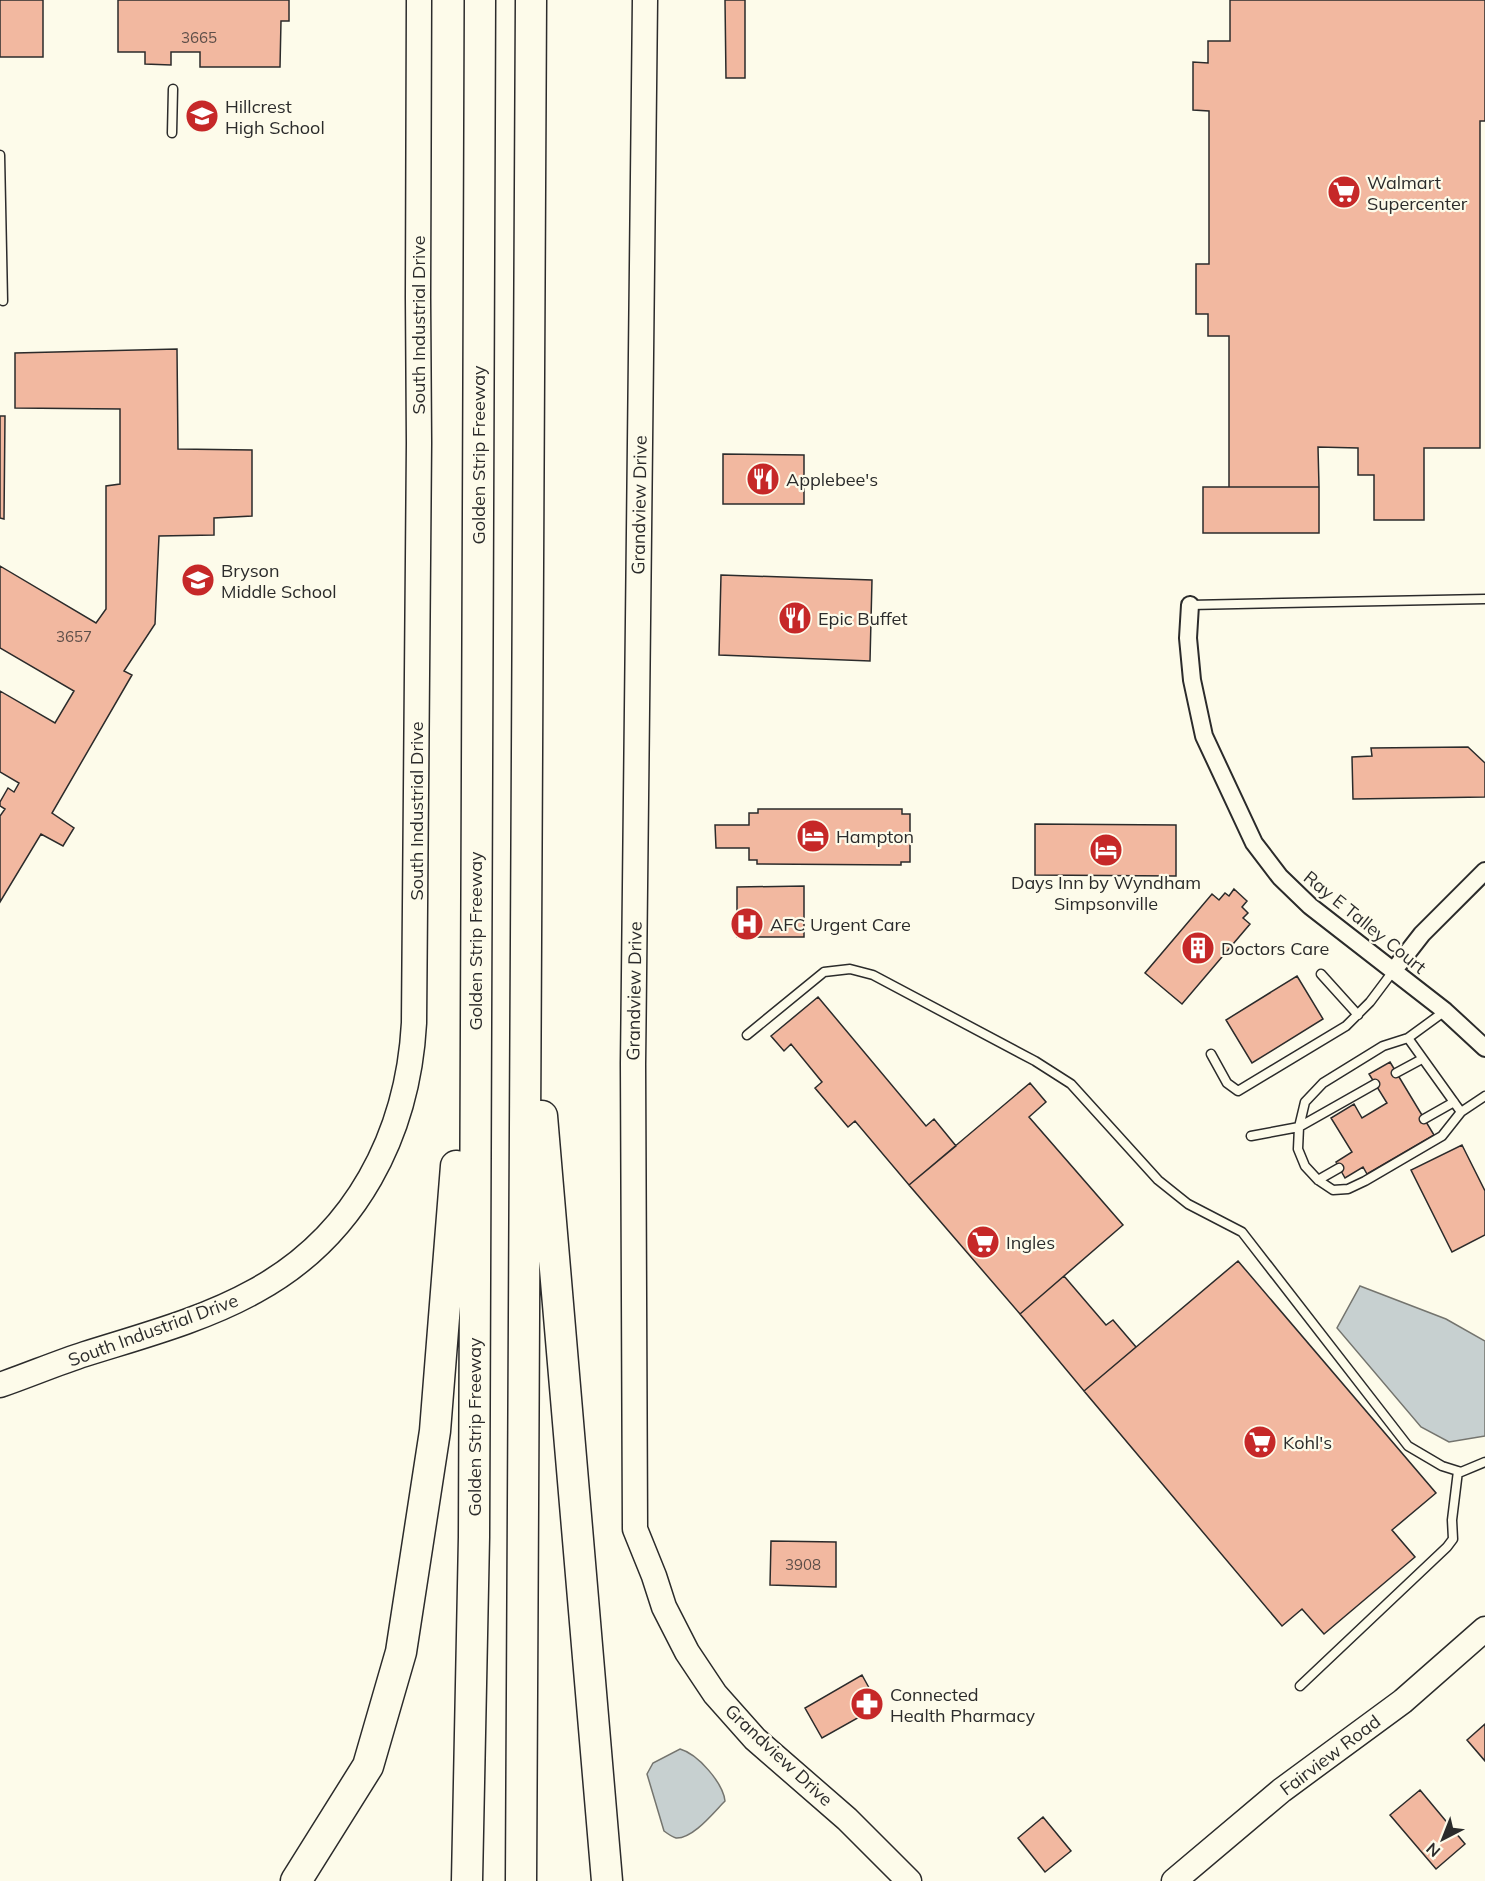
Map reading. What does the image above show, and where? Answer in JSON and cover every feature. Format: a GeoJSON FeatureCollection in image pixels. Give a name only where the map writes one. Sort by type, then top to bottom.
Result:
{"type":"FeatureCollection","features":[{"type":"Feature","properties":{"kind":"highway","name":"Golden Strip Freeway"},"geometry":{"type":"LineString","coordinates":[[467,1881],[474,1536],[480,0]]}},
{"type":"Feature","properties":{"kind":"highway"},"geometry":{"type":"LineString","coordinates":[[521,1881],[531,0]]}},
{"type":"Feature","properties":{"kind":"highway"},"geometry":{"type":"LineString","coordinates":[[296,1881],[368,1766],[401,1652],[435,1431],[476,924]]}},
{"type":"Feature","properties":{"kind":"highway"},"geometry":{"type":"LineString","coordinates":[[526,930],[607,1881]]}},
{"type":"Feature","properties":{"kind":"main road","name":"South Industrial Drive"},"geometry":{"type":"LineString","coordinates":[[0,1385],[212,1311],[255,1291],[280,1276],[305,1257],[352,1207],[380,1161],[401,1109],[412,1053],[414,1023],[419,443],[419,0]]}},
{"type":"Feature","properties":{"kind":"main road","name":"Grandview Drive"},"geometry":{"type":"LineString","coordinates":[[645,0],[633,1064],[635,1529],[664,1607],[687,1652],[715,1694],[756,1739],[847,1819],[909,1881]]}},
{"type":"Feature","properties":{"kind":"main road","name":"Fairview Road"},"geometry":{"type":"LineString","coordinates":[[1174,1881],[1282,1790],[1403,1701],[1485,1629]]}},
{"type":"Feature","properties":{"kind":"street","name":"Ray E Talley Court"},"geometry":{"type":"LineString","coordinates":[[1190,605],[1188,638],[1192,680],[1204,736],[1248,834],[1280,877],[1310,906],[1445,1011],[1485,1048]]}},
{"type":"Feature","properties":{"kind":"street"},"geometry":{"type":"LineString","coordinates":[[1394,970],[1422,934],[1485,871]]}},
{"type":"Feature","properties":{"kind":"lane"},"geometry":{"type":"LineString","coordinates":[[172,133],[173,89]]}},
{"type":"Feature","properties":{"kind":"lane"},"geometry":{"type":"LineString","coordinates":[[0,155],[3,302]]}},
{"type":"Feature","properties":{"kind":"lane"},"geometry":{"type":"LineString","coordinates":[[1190,605],[1485,599]]}},
{"type":"Feature","properties":{"kind":"lane"},"geometry":{"type":"LineString","coordinates":[[747,1035],[824,972],[850,969],[873,975],[1035,1061],[1071,1084],[1158,1180],[1188,1204],[1242,1232],[1408,1446],[1442,1466],[1461,1472],[1485,1462]]}},
{"type":"Feature","properties":{"kind":"lane"},"geometry":{"type":"LineString","coordinates":[[1211,1054],[1227,1083],[1238,1092],[1346,1026],[1370,1002],[1394,970]]}},
{"type":"Feature","properties":{"kind":"lane"},"geometry":{"type":"LineString","coordinates":[[1321,974],[1358,1015]]}},
{"type":"Feature","properties":{"kind":"lane"},"geometry":{"type":"LineString","coordinates":[[1445,1011],[1408,1038],[1383,1046],[1323,1083],[1305,1102],[1299,1127],[1298,1149],[1305,1166],[1318,1180],[1332,1190],[1348,1189],[1442,1136],[1461,1112],[1485,1096]]}},
{"type":"Feature","properties":{"kind":"lane"},"geometry":{"type":"LineString","coordinates":[[1408,1038],[1461,1112]]}},
{"type":"Feature","properties":{"kind":"lane"},"geometry":{"type":"LineString","coordinates":[[1396,1073],[1422,1059]]}},
{"type":"Feature","properties":{"kind":"lane"},"geometry":{"type":"LineString","coordinates":[[1251,1136],[1299,1127],[1376,1084]]}},
{"type":"Feature","properties":{"kind":"lane"},"geometry":{"type":"LineString","coordinates":[[1424,1119],[1454,1102]]}},
{"type":"Feature","properties":{"kind":"lane"},"geometry":{"type":"LineString","coordinates":[[1318,1180],[1339,1168]]}},
{"type":"Feature","properties":{"kind":"lane"},"geometry":{"type":"LineString","coordinates":[[1300,1686],[1448,1547],[1453,1539],[1452,1520],[1458,1471]]}},
{"type":"Feature","properties":{"kind":"shaded area"},"geometry":{"type":"Polygon","coordinates":[[[1360,1286],[1446,1319],[1485,1341],[1485,1436],[1449,1442],[1421,1427],[1337,1328],[1360,1286]]]}},
{"type":"Feature","properties":{"kind":"shaded area"},"geometry":{"type":"Polygon","coordinates":[[[680,1749],[702,1763],[715,1778],[725,1801],[696,1830],[676,1838],[664,1831],[647,1774],[653,1763],[680,1749]]]}},
{"type":"Feature","properties":{"kind":"building"},"geometry":{"type":"Polygon","coordinates":[[[0,0],[43,0],[43,57],[0,57],[0,0]]]}},
{"type":"Feature","properties":{"kind":"building"},"geometry":{"type":"Polygon","coordinates":[[[118,0],[289,0],[289,21],[281,21],[280,67],[200,67],[200,52],[171,52],[171,65],[145,64],[145,52],[118,52],[118,0]]]}},
{"type":"Feature","properties":{"kind":"building"},"geometry":{"type":"Polygon","coordinates":[[[725,0],[745,0],[745,78],[726,78],[725,0]]]}},
{"type":"Feature","properties":{"kind":"building","name":"Walmart Supercenter"},"geometry":{"type":"Polygon","coordinates":[[[1230,0],[1485,0],[1485,121],[1480,121],[1480,448],[1424,448],[1424,520],[1374,520],[1374,475],[1358,475],[1358,448],[1318,447],[1319,487],[1229,487],[1229,336],[1208,336],[1208,314],[1196,314],[1196,264],[1209,264],[1209,111],[1193,110],[1193,62],[1208,63],[1208,41],[1230,41],[1230,0]]]}},
{"type":"Feature","properties":{"kind":"building"},"geometry":{"type":"Polygon","coordinates":[[[177,349],[178,449],[252,450],[252,516],[214,518],[214,535],[159,536],[155,624],[124,671],[132,675],[52,813],[74,828],[63,846],[41,834],[0,902],[0,816],[5,809],[0,806],[0,802],[8,788],[14,792],[19,783],[0,772],[0,691],[55,723],[74,691],[0,648],[0,566],[96,623],[106,609],[106,486],[120,484],[120,409],[15,408],[15,353],[177,349]]]}},
{"type":"Feature","properties":{"kind":"building"},"geometry":{"type":"Polygon","coordinates":[[[0,416],[5,416],[4,519],[0,518],[0,416]]]}},
{"type":"Feature","properties":{"kind":"building","name":"Applebee's"},"geometry":{"type":"Polygon","coordinates":[[[723,454],[804,455],[804,504],[723,504],[723,454]]]}},
{"type":"Feature","properties":{"kind":"building"},"geometry":{"type":"Polygon","coordinates":[[[1203,487],[1319,487],[1319,533],[1203,533],[1203,487]]]}},
{"type":"Feature","properties":{"kind":"building","name":"Epic Buffet"},"geometry":{"type":"Polygon","coordinates":[[[721,575],[872,580],[870,661],[719,655],[721,575]]]}},
{"type":"Feature","properties":{"kind":"building"},"geometry":{"type":"Polygon","coordinates":[[[1468,747],[1485,763],[1485,797],[1353,799],[1352,757],[1372,756],[1371,748],[1468,747]]]}},
{"type":"Feature","properties":{"kind":"building","name":"Hampton"},"geometry":{"type":"Polygon","coordinates":[[[758,809],[902,809],[902,814],[910,814],[910,862],[901,862],[901,865],[757,864],[757,860],[749,860],[749,848],[716,848],[715,825],[749,825],[749,813],[758,813],[758,809]]]}},
{"type":"Feature","properties":{"kind":"building","name":"Days Inn by Wyndham Simpsonville"},"geometry":{"type":"Polygon","coordinates":[[[1035,824],[1176,825],[1176,876],[1035,875],[1035,824]]]}},
{"type":"Feature","properties":{"kind":"building"},"geometry":{"type":"Polygon","coordinates":[[[804,886],[804,937],[737,937],[737,887],[804,886]]]}},
{"type":"Feature","properties":{"kind":"building","name":"Doctors Care"},"geometry":{"type":"Polygon","coordinates":[[[1234,889],[1247,901],[1242,907],[1248,913],[1243,918],[1250,924],[1182,1004],[1145,973],[1212,894],[1219,900],[1225,893],[1229,896],[1234,889]]]}},
{"type":"Feature","properties":{"kind":"building"},"geometry":{"type":"Polygon","coordinates":[[[1297,976],[1323,1019],[1252,1063],[1226,1020],[1297,976]]]}},
{"type":"Feature","properties":{"kind":"building"},"geometry":{"type":"Polygon","coordinates":[[[818,997],[926,1126],[934,1119],[956,1146],[909,1185],[855,1121],[848,1127],[815,1088],[822,1082],[791,1044],[784,1051],[771,1036],[818,997]]]}},
{"type":"Feature","properties":{"kind":"building"},"geometry":{"type":"Polygon","coordinates":[[[1390,1062],[1434,1135],[1367,1174],[1363,1167],[1345,1178],[1336,1162],[1352,1152],[1331,1118],[1354,1104],[1362,1118],[1387,1103],[1369,1074],[1390,1062]]]}},
{"type":"Feature","properties":{"kind":"building"},"geometry":{"type":"Polygon","coordinates":[[[1030,1083],[1046,1102],[1029,1117],[1123,1225],[1020,1314],[909,1185],[1030,1083]]]}},
{"type":"Feature","properties":{"kind":"building"},"geometry":{"type":"Polygon","coordinates":[[[1462,1145],[1485,1191],[1485,1235],[1452,1252],[1411,1170],[1462,1145]]]}},
{"type":"Feature","properties":{"kind":"building","name":"Kohl's"},"geometry":{"type":"Polygon","coordinates":[[[1238,1261],[1436,1493],[1392,1530],[1415,1557],[1324,1634],[1302,1609],[1282,1626],[1084,1391],[1238,1261]]]}},
{"type":"Feature","properties":{"kind":"building"},"geometry":{"type":"Polygon","coordinates":[[[1064,1276],[1106,1325],[1113,1320],[1136,1347],[1084,1391],[1020,1314],[1064,1276]]]}},
{"type":"Feature","properties":{"kind":"building"},"geometry":{"type":"Polygon","coordinates":[[[771,1541],[836,1542],[836,1587],[770,1585],[771,1541]]]}},
{"type":"Feature","properties":{"kind":"building"},"geometry":{"type":"Polygon","coordinates":[[[862,1675],[879,1706],[822,1738],[805,1708],[862,1675]]]}},
{"type":"Feature","properties":{"kind":"building"},"geometry":{"type":"Polygon","coordinates":[[[1485,1724],[1485,1761],[1467,1740],[1485,1724]]]}},
{"type":"Feature","properties":{"kind":"building"},"geometry":{"type":"Polygon","coordinates":[[[1420,1790],[1465,1844],[1436,1869],[1390,1815],[1420,1790]]]}},
{"type":"Feature","properties":{"kind":"building"},"geometry":{"type":"Polygon","coordinates":[[[1043,1817],[1071,1851],[1045,1872],[1018,1838],[1043,1817]]]}},
{"type":"Feature","properties":{"kind":"place","name":"Hillcrest High School"},"geometry":{"type":"Point","coordinates":[202,116]}},
{"type":"Feature","properties":{"kind":"place","name":"Walmart Supercenter"},"geometry":{"type":"Point","coordinates":[1344,192]}},
{"type":"Feature","properties":{"kind":"place","name":"Applebee's"},"geometry":{"type":"Point","coordinates":[763,479]}},
{"type":"Feature","properties":{"kind":"place","name":"Bryson Middle School"},"geometry":{"type":"Point","coordinates":[198,580]}},
{"type":"Feature","properties":{"kind":"place","name":"Epic Buffet"},"geometry":{"type":"Point","coordinates":[795,618]}},
{"type":"Feature","properties":{"kind":"place","name":"Hampton"},"geometry":{"type":"Point","coordinates":[813,836]}},
{"type":"Feature","properties":{"kind":"place","name":"Days Inn by Wyndham Simpsonville"},"geometry":{"type":"Point","coordinates":[1106,850]}},
{"type":"Feature","properties":{"kind":"place","name":"AFC Urgent Care"},"geometry":{"type":"Point","coordinates":[747,924]}},
{"type":"Feature","properties":{"kind":"place","name":"Doctors Care"},"geometry":{"type":"Point","coordinates":[1198,948]}},
{"type":"Feature","properties":{"kind":"place","name":"Ingles"},"geometry":{"type":"Point","coordinates":[983,1242]}},
{"type":"Feature","properties":{"kind":"place","name":"Kohl's"},"geometry":{"type":"Point","coordinates":[1260,1442]}},
{"type":"Feature","properties":{"kind":"place","name":"Connected Health Pharmacy"},"geometry":{"type":"Point","coordinates":[867,1704]}}]}
